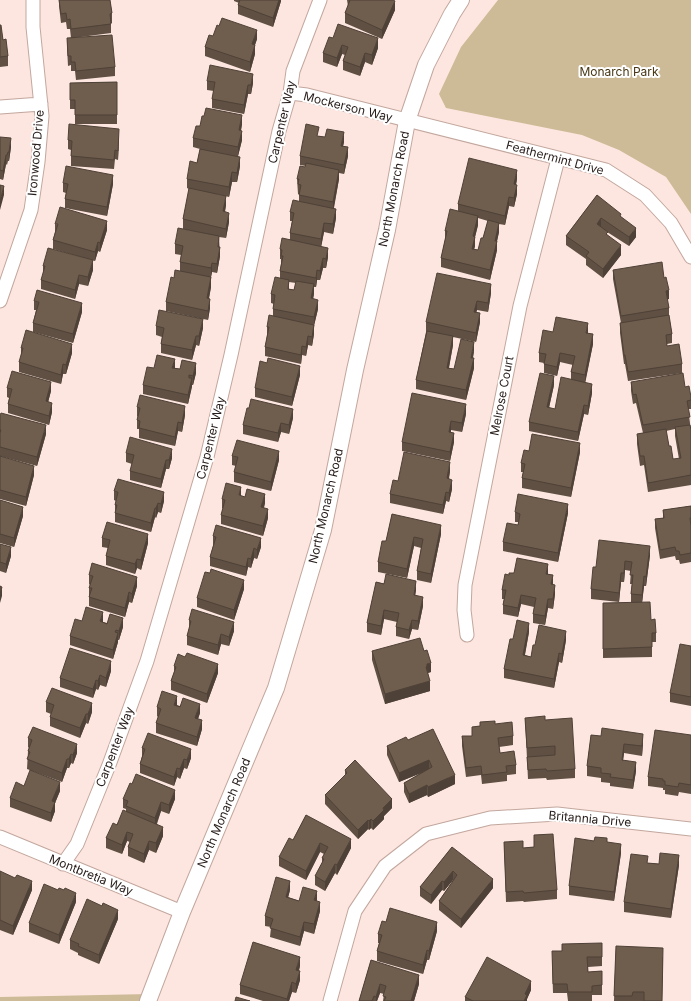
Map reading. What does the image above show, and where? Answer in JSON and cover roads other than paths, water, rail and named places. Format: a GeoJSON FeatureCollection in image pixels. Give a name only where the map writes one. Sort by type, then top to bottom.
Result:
{"type":"FeatureCollection","features":[{"type":"Feature","properties":{"kind":"street","name":"Ironwood Drive"},"geometry":{"type":"LineString","coordinates":[[0,301],[31,210],[38,162],[42,116],[33,26],[34,0]]}},
{"type":"Feature","properties":{"kind":"street","name":"Carpenter Way"},"geometry":{"type":"LineString","coordinates":[[63,864],[77,844],[109,765],[147,661],[207,457],[280,131],[290,93],[293,71],[320,0]]}},
{"type":"Feature","properties":{"kind":"street","name":"North Monarch Road"},"geometry":{"type":"LineString","coordinates":[[148,1001],[182,912],[276,688],[323,530],[355,370],[387,230],[407,121],[426,64],[461,0]]}},
{"type":"Feature","properties":{"kind":"street","name":"Mockerson Way"},"geometry":{"type":"LineString","coordinates":[[290,93],[307,95],[407,121]]}},
{"type":"Feature","properties":{"kind":"street"},"geometry":{"type":"LineString","coordinates":[[0,107],[41,104]]}},
{"type":"Feature","properties":{"kind":"street","name":"Feathermint Drive"},"geometry":{"type":"LineString","coordinates":[[407,121],[606,170],[645,195],[671,224],[691,257]]}},
{"type":"Feature","properties":{"kind":"street","name":"Melrose Court"},"geometry":{"type":"LineString","coordinates":[[467,635],[464,610],[465,585],[520,306],[558,159]]}},
{"type":"Feature","properties":{"kind":"street","name":"Britannia Drive"},"geometry":{"type":"LineString","coordinates":[[330,1001],[355,911],[385,866],[426,834],[490,818],[557,814],[691,830]]}},
{"type":"Feature","properties":{"kind":"street","name":"Montbretia Way"},"geometry":{"type":"LineString","coordinates":[[0,837],[182,912]]}},
{"type":"Feature","properties":{"kind":"park label","name":"Monarch Park"},"geometry":{"type":"Point","coordinates":[619,72]}}]}
